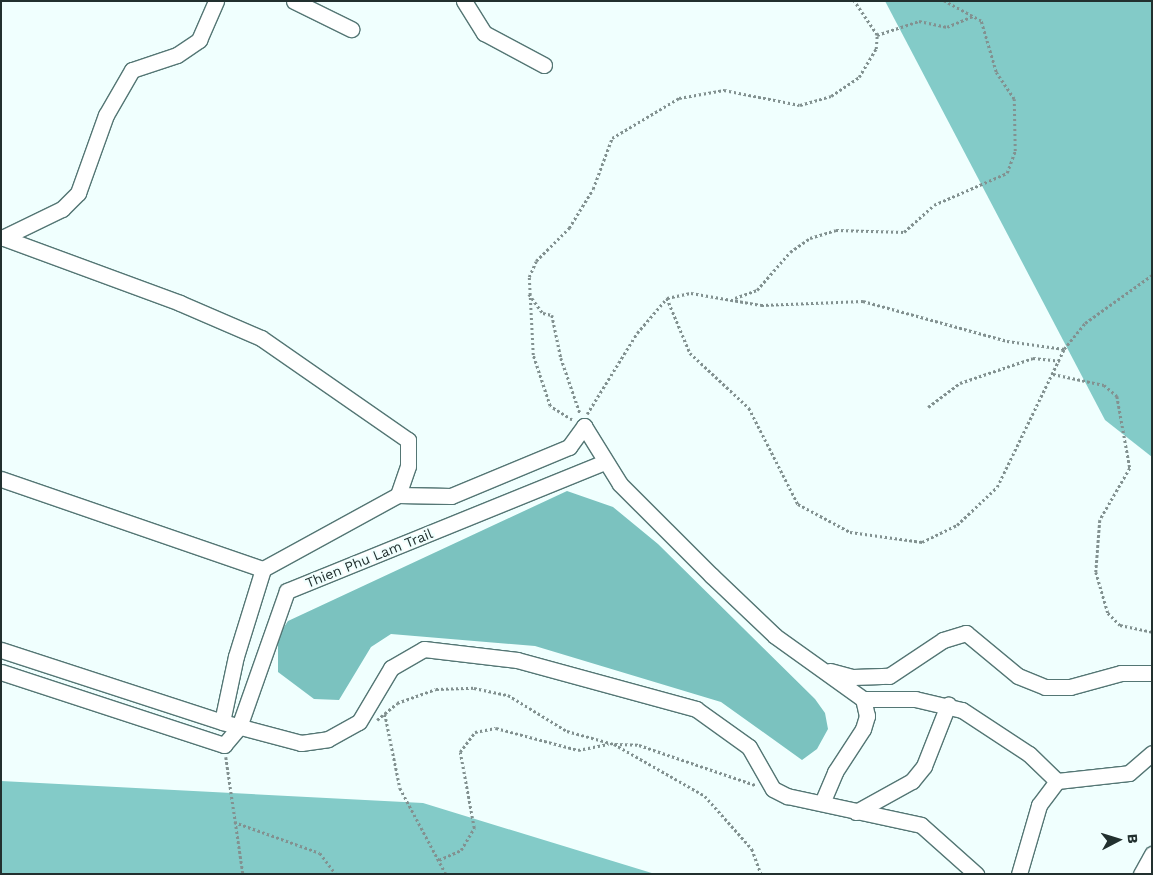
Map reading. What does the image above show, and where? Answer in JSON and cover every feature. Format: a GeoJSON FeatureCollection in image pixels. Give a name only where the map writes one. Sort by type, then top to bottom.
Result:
{"type":"FeatureCollection","features":[{"type":"Feature","properties":{"kind":"street"},"geometry":{"type":"LineString","coordinates":[[2,238],[62,210],[78,194],[106,115],[132,70],[177,55],[199,40],[216,1]]}},
{"type":"Feature","properties":{"kind":"street"},"geometry":{"type":"LineString","coordinates":[[294,1],[351,29]]}},
{"type":"Feature","properties":{"kind":"street"},"geometry":{"type":"LineString","coordinates":[[464,1],[484,34],[544,65]]}},
{"type":"Feature","properties":{"kind":"street"},"geometry":{"type":"LineString","coordinates":[[2,238],[221,319],[298,362],[408,440],[408,466],[398,496]]}},
{"type":"Feature","properties":{"kind":"street"},"geometry":{"type":"LineString","coordinates":[[222,722],[236,656],[263,569],[398,496],[450,496],[569,446],[584,426],[620,484],[775,636],[863,699],[948,705],[962,710],[1029,754],[1057,781]]}},
{"type":"Feature","properties":{"kind":"street","name":"Thien Phu Lam Trail"},"geometry":{"type":"LineString","coordinates":[[224,745],[239,727],[287,592],[605,462]]}},
{"type":"Feature","properties":{"kind":"street"},"geometry":{"type":"LineString","coordinates":[[1,479],[263,569]]}},
{"type":"Feature","properties":{"kind":"street"},"geometry":{"type":"LineString","coordinates":[[818,668],[852,677],[889,676],[942,640],[966,634],[981,642],[1018,676],[1045,687],[1070,687],[1121,672],[1152,673]]}},
{"type":"Feature","properties":{"kind":"street"},"geometry":{"type":"LineString","coordinates":[[1,650],[222,722],[301,743],[328,739],[359,722],[403,658],[424,649],[454,649],[517,660],[696,709],[749,748],[773,789],[856,812],[921,825],[976,874]]}},
{"type":"Feature","properties":{"kind":"street"},"geometry":{"type":"LineString","coordinates":[[1,672],[224,745]]}},
{"type":"Feature","properties":{"kind":"street"},"geometry":{"type":"LineString","coordinates":[[822,803],[835,772],[863,729],[867,716],[863,699]]}},
{"type":"Feature","properties":{"kind":"street"},"geometry":{"type":"LineString","coordinates":[[856,812],[912,781],[924,766],[948,705]]}},
{"type":"Feature","properties":{"kind":"street"},"geometry":{"type":"LineString","coordinates":[[1019,874],[1039,805],[1057,781],[1129,773],[1152,753]]}},
{"type":"Feature","properties":{"kind":"street"},"geometry":{"type":"LineString","coordinates":[[1141,874],[1152,854]]}},
{"type":"Feature","properties":{"kind":"path"},"geometry":{"type":"LineString","coordinates":[[584,426],[550,406],[532,355],[528,293],[536,261],[570,228],[592,189],[612,138],[679,98],[724,90],[800,105],[816,103],[859,78],[876,49],[878,35],[854,1]]}},
{"type":"Feature","properties":{"kind":"path"},"geometry":{"type":"LineString","coordinates":[[732,299],[757,290],[785,257],[810,238],[836,230],[904,232],[934,204],[1007,173],[1015,151],[1016,107],[996,72],[986,31],[975,15],[944,1]]}},
{"type":"Feature","properties":{"kind":"path"},"geometry":{"type":"LineString","coordinates":[[878,35],[919,21],[947,27],[975,15]]}},
{"type":"Feature","properties":{"kind":"path"},"geometry":{"type":"LineString","coordinates":[[666,298],[690,353],[748,408],[798,504],[850,532],[922,542],[958,525],[998,487],[1060,361],[1064,349],[1085,323],[1152,275]]}},
{"type":"Feature","properties":{"kind":"path"},"geometry":{"type":"LineString","coordinates":[[528,293],[543,313],[552,315],[561,358],[584,426]]}},
{"type":"Feature","properties":{"kind":"path"},"geometry":{"type":"LineString","coordinates":[[584,426],[588,407],[636,333],[666,298],[692,293],[761,304],[863,301],[1006,341],[1064,349]]}},
{"type":"Feature","properties":{"kind":"path"},"geometry":{"type":"LineString","coordinates":[[928,407],[960,383],[1033,358],[1060,361]]}},
{"type":"Feature","properties":{"kind":"path"},"geometry":{"type":"LineString","coordinates":[[1053,374],[1104,384],[1117,396],[1130,468],[1100,520],[1096,572],[1108,613],[1120,625],[1152,632]]}},
{"type":"Feature","properties":{"kind":"path"},"geometry":{"type":"LineString","coordinates":[[371,724],[418,693],[474,688],[508,695],[566,731],[610,744]]}},
{"type":"Feature","properties":{"kind":"path"},"geometry":{"type":"LineString","coordinates":[[385,714],[400,788],[446,874]]}},
{"type":"Feature","properties":{"kind":"path"},"geometry":{"type":"LineString","coordinates":[[439,860],[461,850],[474,828],[460,752],[475,732],[496,728],[578,750],[610,744],[639,745],[734,780],[773,789]]}},
{"type":"Feature","properties":{"kind":"path"},"geometry":{"type":"LineString","coordinates":[[614,744],[705,796],[752,849],[761,874]]}},
{"type":"Feature","properties":{"kind":"path"},"geometry":{"type":"LineString","coordinates":[[224,745],[243,874]]}},
{"type":"Feature","properties":{"kind":"path"},"geometry":{"type":"LineString","coordinates":[[234,822],[320,853],[336,874]]}},
{"type":"Feature","properties":{"kind":"shaded area"},"geometry":{"type":"Polygon","coordinates":[[[885,1],[1152,1],[1152,457],[1105,420],[885,1]]]}},
{"type":"Feature","properties":{"kind":"shaded area"},"geometry":{"type":"Polygon","coordinates":[[[567,491],[613,507],[658,544],[815,699],[825,713],[828,729],[817,749],[802,760],[721,702],[535,646],[391,634],[371,647],[339,700],[314,699],[278,672],[278,636],[288,621],[567,491]]]}},
{"type":"Feature","properties":{"kind":"shaded area"},"geometry":{"type":"Polygon","coordinates":[[[1,781],[423,803],[655,874],[1,874],[1,781]]]}}]}
